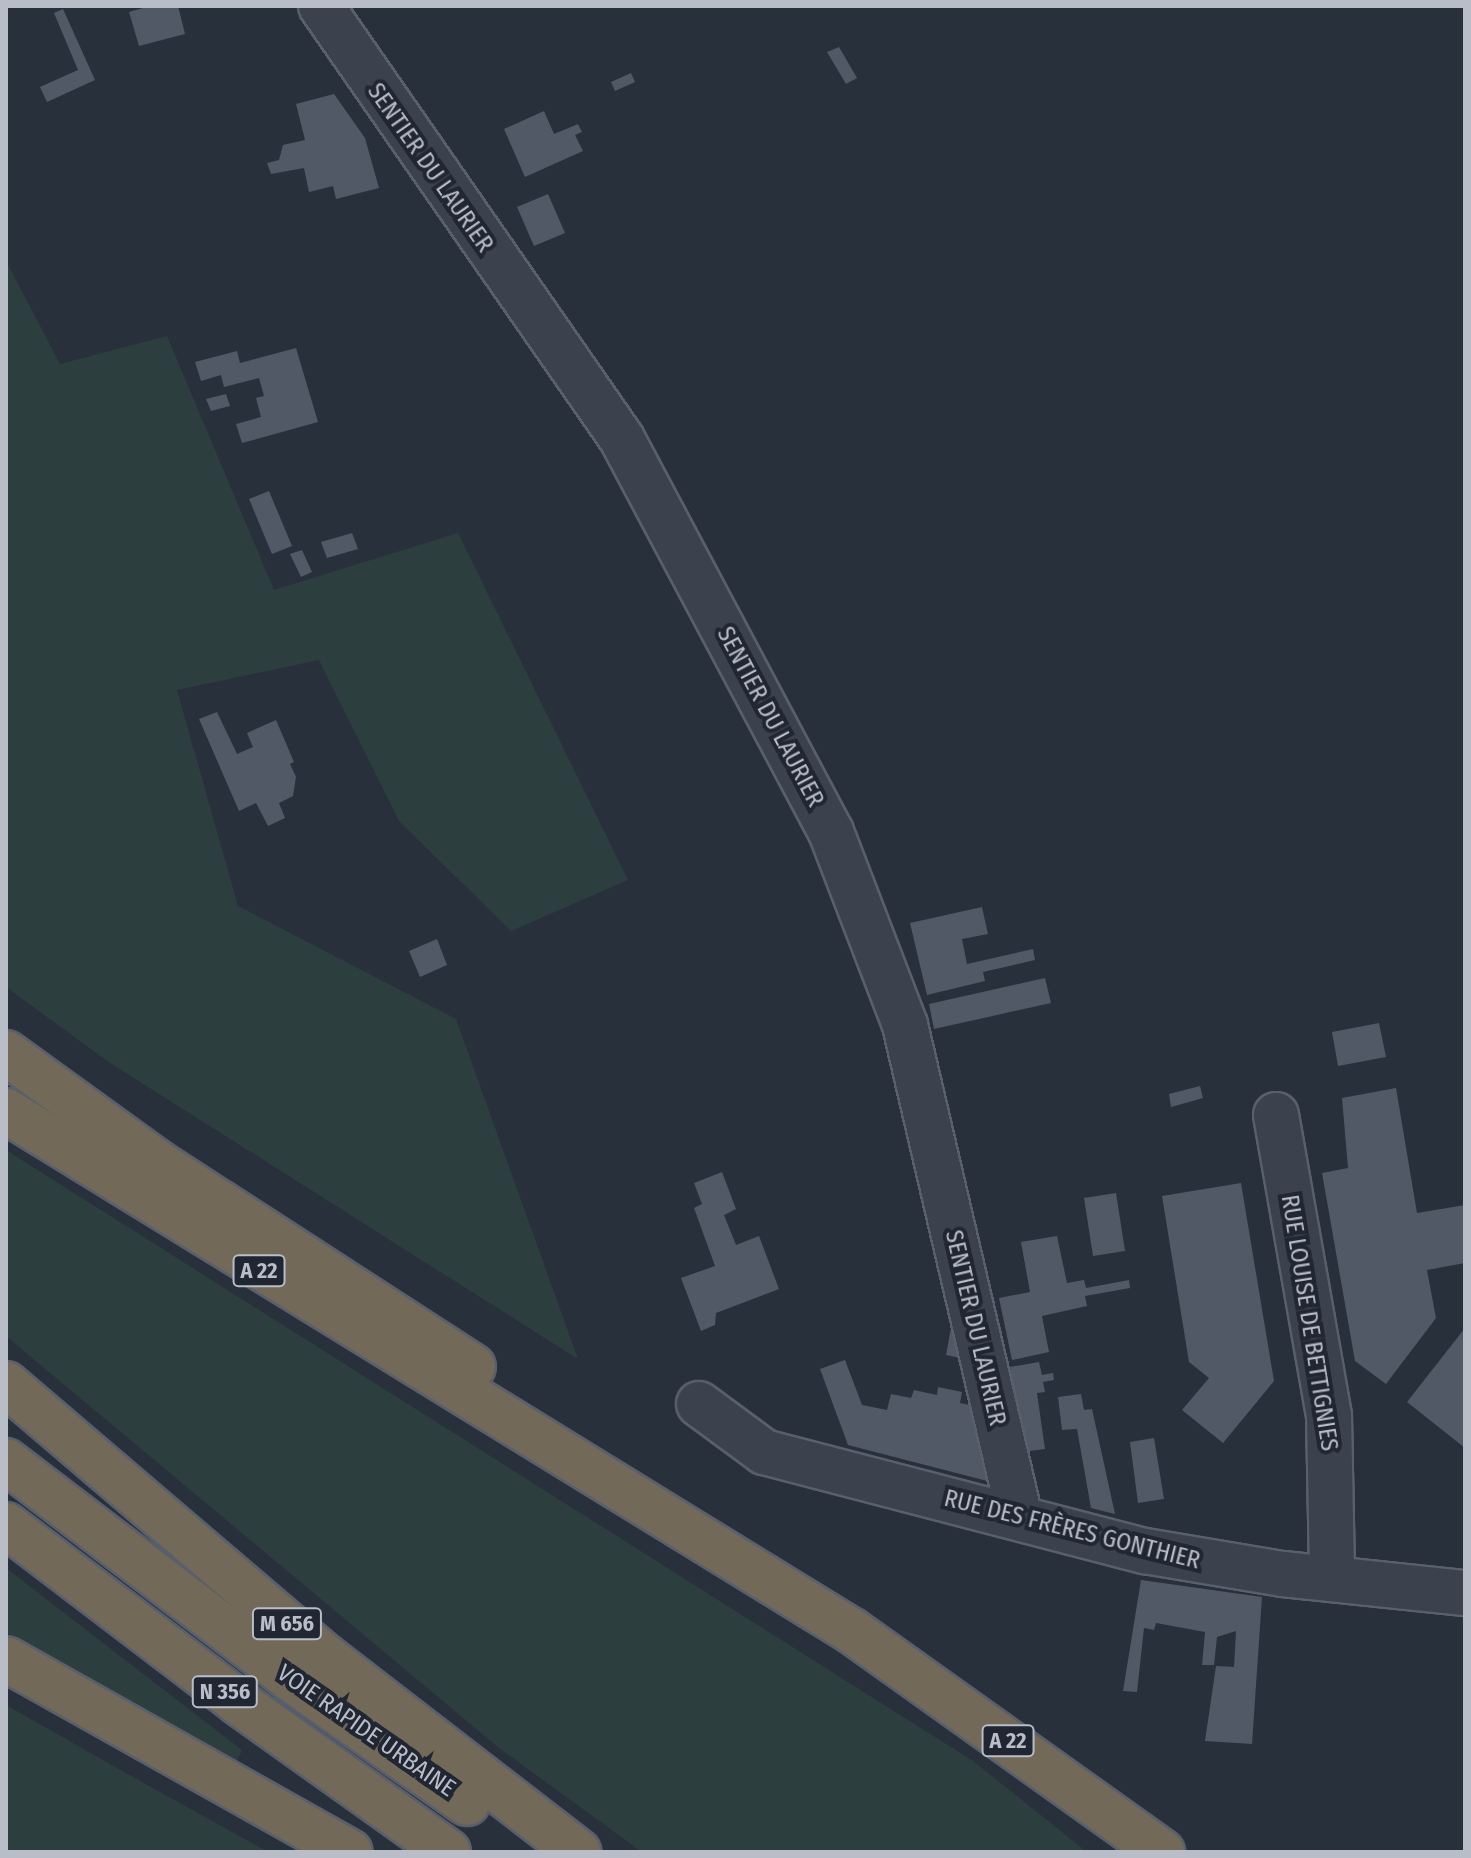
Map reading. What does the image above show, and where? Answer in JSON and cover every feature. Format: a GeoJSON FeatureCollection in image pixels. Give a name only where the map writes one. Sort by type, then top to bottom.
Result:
{"type":"FeatureCollection","features":[{"type":"Feature","properties":{"kind":"highway"},"geometry":{"type":"LineString","coordinates":[[6,1053],[275,1241],[683,1499],[852,1631]]}},
{"type":"Feature","properties":{"kind":"highway","name":"A 22"},"geometry":{"type":"LineString","coordinates":[[6,1111],[852,1631],[1162,1852]]}},
{"type":"Feature","properties":{"kind":"highway","name":"M 656"},"geometry":{"type":"LineString","coordinates":[[6,1384],[351,1677],[578,1852]]}},
{"type":"Feature","properties":{"kind":"highway","name":"VOIE RAPIDE URBAINE"},"geometry":{"type":"LineString","coordinates":[[6,1461],[292,1680],[539,1852]]}},
{"type":"Feature","properties":{"kind":"highway","name":"VOIE RAPIDE URBAINE"},"geometry":{"type":"LineString","coordinates":[[6,1525],[238,1702],[448,1852]]}},
{"type":"Feature","properties":{"kind":"highway"},"geometry":{"type":"LineString","coordinates":[[6,1659],[350,1852]]}},
{"type":"Feature","properties":{"kind":"street","name":"SENTIER DU LAURIER"},"geometry":{"type":"LineString","coordinates":[[321,6],[622,439],[817,802],[867,914],[905,1025],[1020,1518]]}},
{"type":"Feature","properties":{"kind":"street","name":"RUE LOUISE DE BETTIGNIES"},"geometry":{"type":"LineString","coordinates":[[1276,1115],[1329,1416],[1332,1579]]}},
{"type":"Feature","properties":{"kind":"street","name":"RUE DES FRÈRES GONTHIER"},"geometry":{"type":"LineString","coordinates":[[699,1404],[764,1452],[1182,1558],[1332,1579],[1465,1593]]}},
{"type":"Feature","properties":{"kind":"shaded area"},"geometry":{"type":"Polygon","coordinates":[[[6,261],[60,364],[167,336],[274,590],[458,533],[628,880],[511,931],[399,821],[319,660],[177,690],[238,906],[456,1019],[578,1359],[110,1063],[6,987],[6,261]]]}},
{"type":"Feature","properties":{"kind":"shaded area"},"geometry":{"type":"Polygon","coordinates":[[[6,1150],[973,1761],[1087,1852],[642,1852],[499,1748],[6,1336],[6,1150]]]}},
{"type":"Feature","properties":{"kind":"shaded area"},"geometry":{"type":"Polygon","coordinates":[[[6,1568],[242,1750],[236,1763],[6,1633],[6,1568]]]}},
{"type":"Feature","properties":{"kind":"shaded area"},"geometry":{"type":"Polygon","coordinates":[[[6,1705],[140,1781],[268,1852],[6,1852],[6,1705]]]}},
{"type":"Feature","properties":{"kind":"building"},"geometry":{"type":"Polygon","coordinates":[[[150,6],[178,6],[185,34],[139,46],[129,12],[150,6]]]}},
{"type":"Feature","properties":{"kind":"building"},"geometry":{"type":"Polygon","coordinates":[[[63,9],[95,80],[47,102],[40,87],[78,70],[54,13],[63,9]]]}},
{"type":"Feature","properties":{"kind":"building"},"geometry":{"type":"Polygon","coordinates":[[[839,47],[857,78],[846,84],[827,52],[839,47]]]}},
{"type":"Feature","properties":{"kind":"building"},"geometry":{"type":"Polygon","coordinates":[[[631,73],[635,82],[615,91],[611,82],[631,73]]]}},
{"type":"Feature","properties":{"kind":"building"},"geometry":{"type":"Polygon","coordinates":[[[334,94],[365,138],[379,188],[336,199],[333,186],[309,192],[304,168],[271,174],[267,163],[279,160],[283,145],[305,140],[296,104],[334,94]]]}},
{"type":"Feature","properties":{"kind":"building"},"geometry":{"type":"Polygon","coordinates":[[[544,111],[554,134],[578,124],[582,132],[575,135],[583,151],[525,177],[504,129],[544,111]]]}},
{"type":"Feature","properties":{"kind":"building"},"geometry":{"type":"Polygon","coordinates":[[[548,194],[565,233],[534,246],[517,207],[548,194]]]}},
{"type":"Feature","properties":{"kind":"building"},"geometry":{"type":"Polygon","coordinates":[[[296,348],[318,422],[242,443],[236,424],[261,417],[256,398],[264,396],[259,378],[224,387],[221,375],[201,381],[195,362],[237,351],[240,363],[296,348]]]}},
{"type":"Feature","properties":{"kind":"building"},"geometry":{"type":"Polygon","coordinates":[[[226,394],[230,406],[211,411],[206,399],[226,394]]]}},
{"type":"Feature","properties":{"kind":"building"},"geometry":{"type":"Polygon","coordinates":[[[269,491],[292,546],[272,554],[249,499],[269,491]]]}},
{"type":"Feature","properties":{"kind":"building"},"geometry":{"type":"Polygon","coordinates":[[[352,533],[358,549],[327,558],[321,542],[352,533]]]}},
{"type":"Feature","properties":{"kind":"building"},"geometry":{"type":"Polygon","coordinates":[[[302,550],[312,572],[301,577],[290,554],[302,550]]]}},
{"type":"Feature","properties":{"kind":"building"},"geometry":{"type":"Polygon","coordinates":[[[217,712],[237,754],[253,747],[247,733],[276,720],[294,762],[290,764],[296,777],[293,796],[279,803],[285,818],[268,826],[256,803],[239,811],[199,719],[217,712]]]}},
{"type":"Feature","properties":{"kind":"building"},"geometry":{"type":"Polygon","coordinates":[[[982,907],[988,934],[962,939],[967,964],[1033,949],[1035,960],[983,972],[985,981],[927,995],[910,923],[982,907]]]}},
{"type":"Feature","properties":{"kind":"building"},"geometry":{"type":"Polygon","coordinates":[[[437,939],[447,965],[420,977],[409,951],[437,939]]]}},
{"type":"Feature","properties":{"kind":"building"},"geometry":{"type":"Polygon","coordinates":[[[1045,978],[1051,1003],[934,1029],[929,1004],[1045,978]]]}},
{"type":"Feature","properties":{"kind":"building"},"geometry":{"type":"Polygon","coordinates":[[[1379,1023],[1386,1057],[1338,1066],[1332,1032],[1379,1023]]]}},
{"type":"Feature","properties":{"kind":"building"},"geometry":{"type":"Polygon","coordinates":[[[1200,1086],[1203,1098],[1171,1107],[1169,1094],[1200,1086]]]}},
{"type":"Feature","properties":{"kind":"building"},"geometry":{"type":"Polygon","coordinates":[[[1396,1088],[1417,1213],[1465,1205],[1465,1263],[1427,1270],[1436,1318],[1386,1384],[1355,1361],[1322,1173],[1348,1168],[1342,1098],[1396,1088]]]}},
{"type":"Feature","properties":{"kind":"building"},"geometry":{"type":"Polygon","coordinates":[[[722,1172],[736,1209],[724,1215],[736,1245],[759,1236],[779,1289],[716,1313],[715,1325],[701,1331],[681,1278],[715,1266],[694,1208],[702,1204],[694,1183],[722,1172]]]}},
{"type":"Feature","properties":{"kind":"building"},"geometry":{"type":"Polygon","coordinates":[[[1241,1183],[1274,1381],[1223,1443],[1182,1410],[1209,1378],[1189,1362],[1162,1196],[1241,1183]]]}},
{"type":"Feature","properties":{"kind":"building"},"geometry":{"type":"Polygon","coordinates":[[[1116,1193],[1125,1251],[1093,1256],[1084,1198],[1116,1193]]]}},
{"type":"Feature","properties":{"kind":"building"},"geometry":{"type":"Polygon","coordinates":[[[1057,1236],[1067,1283],[1084,1280],[1086,1288],[1129,1280],[1130,1288],[1085,1296],[1087,1306],[1042,1316],[1049,1352],[1012,1360],[999,1298],[1030,1292],[1021,1242],[1057,1236]]]}},
{"type":"Feature","properties":{"kind":"building"},"geometry":{"type":"Polygon","coordinates":[[[951,1328],[967,1331],[969,1360],[946,1355],[951,1328]]]}},
{"type":"Feature","properties":{"kind":"building"},"geometry":{"type":"Polygon","coordinates":[[[1465,1328],[1465,1448],[1407,1402],[1465,1328]]]}},
{"type":"Feature","properties":{"kind":"building"},"geometry":{"type":"Polygon","coordinates":[[[845,1360],[862,1405],[887,1410],[891,1394],[911,1398],[914,1390],[937,1395],[938,1387],[962,1392],[960,1403],[979,1407],[975,1432],[988,1435],[995,1483],[848,1445],[820,1369],[845,1360]]]}},
{"type":"Feature","properties":{"kind":"building"},"geometry":{"type":"Polygon","coordinates":[[[1039,1362],[1042,1375],[1053,1373],[1054,1380],[1043,1382],[1045,1392],[1037,1393],[1045,1449],[1022,1452],[1010,1367],[1039,1362]]]}},
{"type":"Feature","properties":{"kind":"building"},"geometry":{"type":"Polygon","coordinates":[[[1081,1394],[1084,1410],[1092,1409],[1115,1514],[1091,1508],[1077,1429],[1062,1430],[1058,1397],[1081,1394]]]}},
{"type":"Feature","properties":{"kind":"building"},"geometry":{"type":"Polygon","coordinates":[[[1154,1438],[1164,1499],[1138,1503],[1130,1442],[1154,1438]]]}},
{"type":"Feature","properties":{"kind":"building"},"geometry":{"type":"Polygon","coordinates":[[[1141,1580],[1262,1597],[1252,1744],[1205,1741],[1216,1666],[1234,1667],[1236,1631],[1217,1637],[1214,1665],[1202,1665],[1205,1632],[1156,1623],[1154,1630],[1144,1628],[1137,1692],[1123,1691],[1141,1580]]]}}]}
